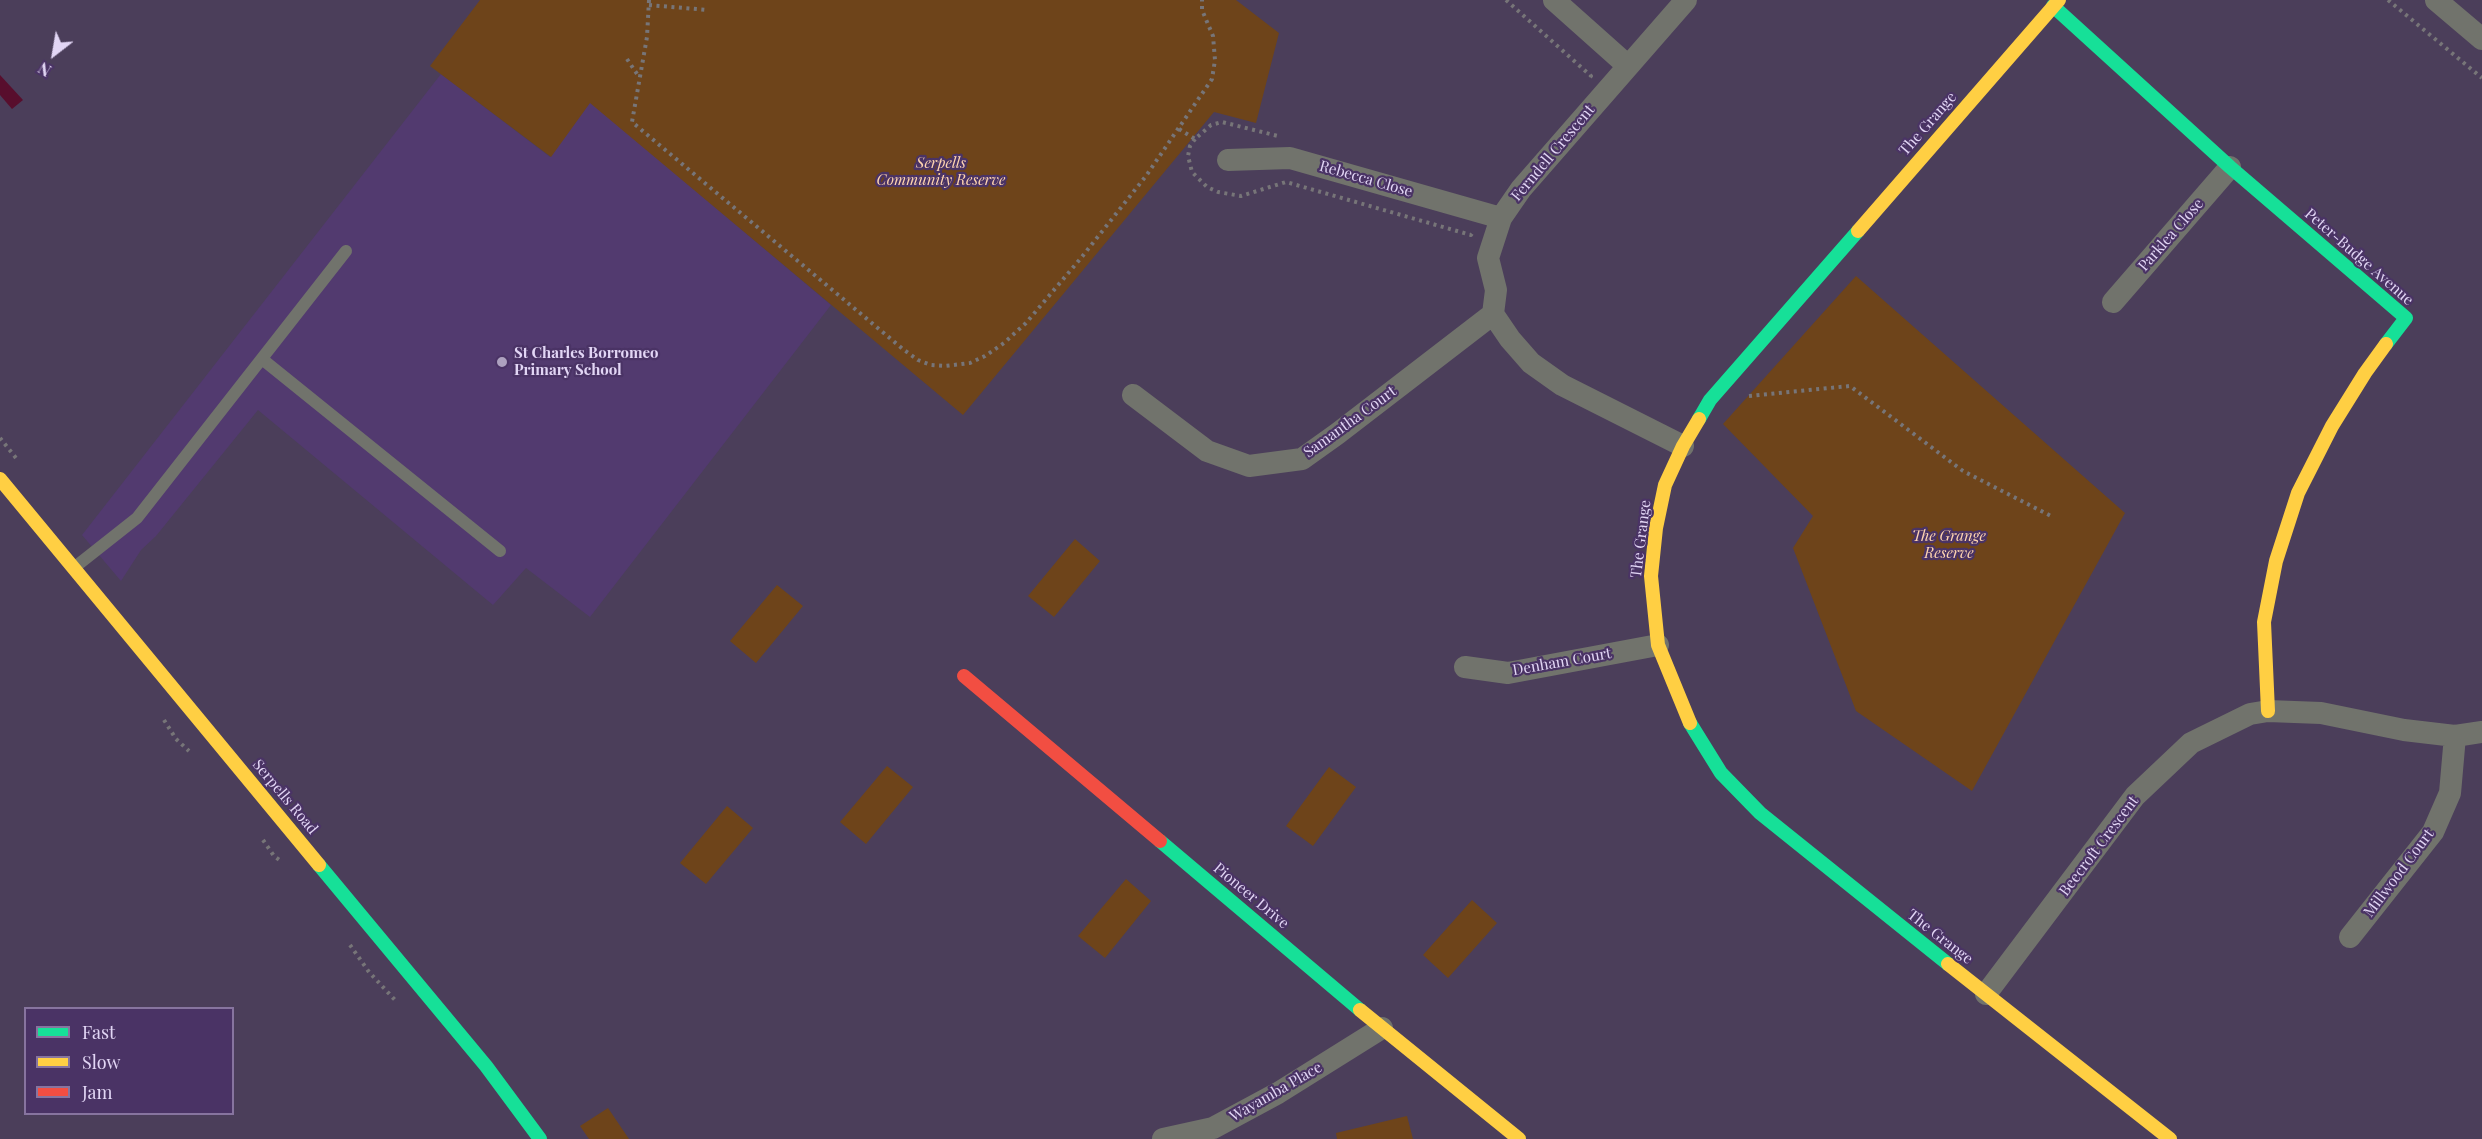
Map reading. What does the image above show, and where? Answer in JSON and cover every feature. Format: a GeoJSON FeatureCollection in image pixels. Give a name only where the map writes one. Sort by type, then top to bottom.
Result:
{"type":"FeatureCollection","features":[{"type":"Feature","properties":{"kind":"street"},"geometry":{"type":"LineString","coordinates":[[1554,0],[1628,66]]}},
{"type":"Feature","properties":{"kind":"street","name":"Ferndell Crescent"},"geometry":{"type":"LineString","coordinates":[[1493,314],[1496,290],[1488,258],[1501,218],[1521,189],[1686,0]]}},
{"type":"Feature","properties":{"kind":"street"},"geometry":{"type":"LineString","coordinates":[[2436,0],[2481,35]]}},
{"type":"Feature","properties":{"kind":"street","name":"Peter-Budge Avenue"},"geometry":{"type":"LineString","coordinates":[[2056,3],[2230,167],[2406,318],[2365,373],[2332,426],[2298,493],[2276,561],[2264,622],[2268,711]]}},
{"type":"Feature","properties":{"kind":"street","name":"The Grange"},"geometry":{"type":"LineString","coordinates":[[2056,3],[1710,400],[1683,446],[1665,484],[1656,528],[1651,576],[1658,645],[1693,729],[1721,773],[1760,813],[1801,848],[2170,1139]]}},
{"type":"Feature","properties":{"kind":"street","name":"Rebecca Close"},"geometry":{"type":"LineString","coordinates":[[1227,160],[1290,158],[1501,218]]}},
{"type":"Feature","properties":{"kind":"street","name":"Parklea Close"},"geometry":{"type":"LineString","coordinates":[[2113,302],[2230,167]]}},
{"type":"Feature","properties":{"kind":"street"},"geometry":{"type":"LineString","coordinates":[[1493,314],[1510,339],[1532,363],[1563,385],[1683,446]]}},
{"type":"Feature","properties":{"kind":"street","name":"Samantha Court"},"geometry":{"type":"LineString","coordinates":[[1132,394],[1207,452],[1250,466],[1302,459],[1493,314]]}},
{"type":"Feature","properties":{"kind":"street","name":"Serpells Road"},"geometry":{"type":"LineString","coordinates":[[0,479],[486,1066],[536,1137]]}},
{"type":"Feature","properties":{"kind":"street","name":"Denham Court"},"geometry":{"type":"LineString","coordinates":[[1465,667],[1509,673],[1658,645]]}},
{"type":"Feature","properties":{"kind":"street","name":"Pioneer Drive"},"geometry":{"type":"LineString","coordinates":[[964,676],[1382,1028],[1519,1139]]}},
{"type":"Feature","properties":{"kind":"street","name":"Beecroft Crescent"},"geometry":{"type":"LineString","coordinates":[[1986,994],[2135,796],[2191,743],[2250,714],[2268,711],[2321,713],[2404,730],[2455,736],[2482,732]]}},
{"type":"Feature","properties":{"kind":"street","name":"Millwood Court"},"geometry":{"type":"LineString","coordinates":[[2350,937],[2433,832],[2450,793],[2455,736]]}},
{"type":"Feature","properties":{"kind":"street","name":"Wayamba Place"},"geometry":{"type":"LineString","coordinates":[[1163,1139],[1213,1128],[1278,1093],[1382,1028]]}},
{"type":"Feature","properties":{"kind":"lane"},"geometry":{"type":"LineString","coordinates":[[74,568],[137,518],[346,251]]}},
{"type":"Feature","properties":{"kind":"lane"},"geometry":{"type":"LineString","coordinates":[[261,359],[500,551]]}},
{"type":"Feature","properties":{"kind":"path"},"geometry":{"type":"LineString","coordinates":[[708,10],[649,2],[647,37],[632,122],[918,360],[931,365],[945,366],[970,363],[1004,344],[1026,323],[1081,258],[1146,176],[1212,79],[1215,60],[1213,36],[1202,10],[1202,0]]}},
{"type":"Feature","properties":{"kind":"path"},"geometry":{"type":"LineString","coordinates":[[1506,0],[1591,76],[1584,84]]}},
{"type":"Feature","properties":{"kind":"path"},"geometry":{"type":"LineString","coordinates":[[2388,0],[2482,78]]}},
{"type":"Feature","properties":{"kind":"path"},"geometry":{"type":"LineString","coordinates":[[627,59],[640,77]]}},
{"type":"Feature","properties":{"kind":"path"},"geometry":{"type":"LineString","coordinates":[[1744,396],[1850,386],[1963,471],[2053,517]]}},
{"type":"Feature","properties":{"kind":"shaded area","name":"St Charles Borromeo Primary School"},"geometry":{"type":"Polygon","coordinates":[[[441,74],[550,157],[590,102],[831,305],[590,617],[526,568],[493,605],[258,410],[156,536],[141,550],[121,581],[82,535],[441,74]]]}},
{"type":"Feature","properties":{"kind":"shaded area"},"geometry":{"type":"Polygon","coordinates":[[[0,75],[23,100],[12,109],[0,95],[0,75]]]}},
{"type":"Feature","properties":{"kind":"green space","name":"Serpells Community Reserve"},"geometry":{"type":"Polygon","coordinates":[[[480,0],[1236,0],[1279,33],[1256,123],[1214,112],[963,415],[590,103],[551,157],[430,66],[480,0]]]}},
{"type":"Feature","properties":{"kind":"green space","name":"The Grange Reserve"},"geometry":{"type":"Polygon","coordinates":[[[1856,276],[2125,513],[1972,791],[1856,711],[1793,548],[1813,516],[1723,424],[1856,276]]]}},
{"type":"Feature","properties":{"kind":"green space"},"geometry":{"type":"Polygon","coordinates":[[[1075,539],[1100,561],[1054,617],[1028,596],[1075,539]]]}},
{"type":"Feature","properties":{"kind":"green space"},"geometry":{"type":"Polygon","coordinates":[[[777,585],[803,606],[756,663],[730,641],[777,585]]]}},
{"type":"Feature","properties":{"kind":"green space"},"geometry":{"type":"Polygon","coordinates":[[[887,766],[913,787],[866,844],[840,822],[887,766]]]}},
{"type":"Feature","properties":{"kind":"green space"},"geometry":{"type":"Polygon","coordinates":[[[1329,767],[1356,787],[1313,846],[1286,826],[1329,767]]]}},
{"type":"Feature","properties":{"kind":"green space"},"geometry":{"type":"Polygon","coordinates":[[[727,806],[753,828],[706,884],[680,863],[727,806]]]}},
{"type":"Feature","properties":{"kind":"green space"},"geometry":{"type":"Polygon","coordinates":[[[1126,879],[1151,901],[1105,958],[1078,936],[1126,879]]]}},
{"type":"Feature","properties":{"kind":"green space"},"geometry":{"type":"Polygon","coordinates":[[[1472,900],[1497,923],[1448,978],[1423,955],[1472,900]]]}},
{"type":"Feature","properties":{"kind":"green space"},"geometry":{"type":"Polygon","coordinates":[[[608,1108],[629,1139],[589,1139],[580,1126],[608,1108]]]}},
{"type":"Feature","properties":{"kind":"green space"},"geometry":{"type":"Polygon","coordinates":[[[1407,1116],[1413,1139],[1337,1139],[1336,1133],[1407,1116]]]}},
{"type":"Feature","properties":{"kind":"traffic: fast"},"geometry":{"type":"LineString","coordinates":[[2053,6],[2230,167],[2406,318],[2386,344]]}},
{"type":"Feature","properties":{"kind":"traffic: fast"},"geometry":{"type":"LineString","coordinates":[[1699,419],[1710,400],[1858,231]]}},
{"type":"Feature","properties":{"kind":"traffic: fast"},"geometry":{"type":"LineString","coordinates":[[1690,723],[1721,773],[1760,813],[1948,964]]}},
{"type":"Feature","properties":{"kind":"traffic: fast"},"geometry":{"type":"LineString","coordinates":[[1160,841],[1360,1010]]}},
{"type":"Feature","properties":{"kind":"traffic: fast"},"geometry":{"type":"LineString","coordinates":[[319,865],[486,1066],[540,1139]]}},
{"type":"Feature","properties":{"kind":"traffic: slow"},"geometry":{"type":"LineString","coordinates":[[1858,231],[2059,0]]}},
{"type":"Feature","properties":{"kind":"traffic: slow"},"geometry":{"type":"LineString","coordinates":[[2268,711],[2264,622],[2276,561],[2298,493],[2332,426],[2386,344]]}},
{"type":"Feature","properties":{"kind":"traffic: slow"},"geometry":{"type":"LineString","coordinates":[[1690,723],[1658,645],[1651,576],[1656,528],[1665,485],[1683,446],[1699,419]]}},
{"type":"Feature","properties":{"kind":"traffic: slow"},"geometry":{"type":"LineString","coordinates":[[0,479],[319,865]]}},
{"type":"Feature","properties":{"kind":"traffic: slow"},"geometry":{"type":"LineString","coordinates":[[1948,964],[2170,1139]]}},
{"type":"Feature","properties":{"kind":"traffic: slow"},"geometry":{"type":"LineString","coordinates":[[1360,1010],[1519,1139]]}},
{"type":"Feature","properties":{"kind":"traffic: jam"},"geometry":{"type":"LineString","coordinates":[[964,676],[1160,841]]}},
{"type":"Feature","properties":{"kind":"place","name":"St Charles Borromeo Primary School"},"geometry":{"type":"Point","coordinates":[502,362]}}]}
